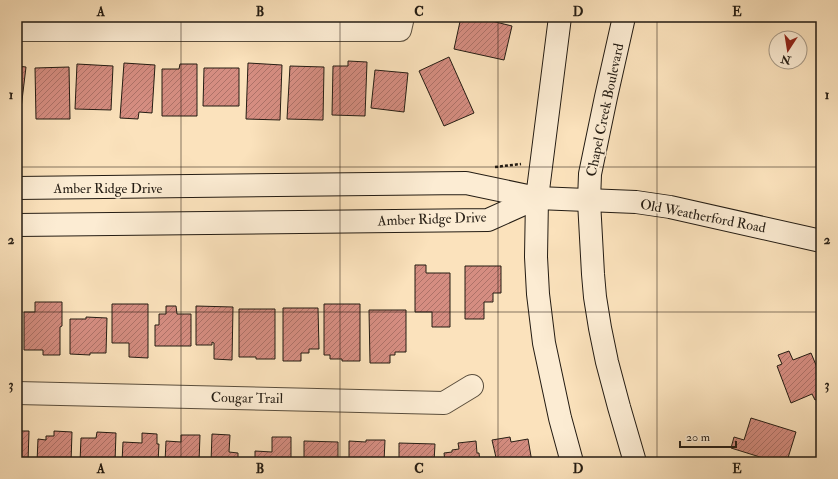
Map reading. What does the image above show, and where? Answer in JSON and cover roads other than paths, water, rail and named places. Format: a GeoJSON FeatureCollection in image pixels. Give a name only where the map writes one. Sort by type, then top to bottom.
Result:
{"type":"FeatureCollection","features":[{"type":"Feature","properties":{"kind":"street"},"geometry":{"type":"LineString","coordinates":[[560,17],[537,198],[536,257],[538,294],[544,343],[560,418],[572,462]]}},
{"type":"Feature","properties":{"kind":"street","name":"Chapel Creek Boulevard"},"geometry":{"type":"LineString","coordinates":[[624,17],[590,174],[589,201],[593,274],[600,328],[619,407],[636,462]]}},
{"type":"Feature","properties":{"kind":"street"},"geometry":{"type":"LineString","coordinates":[[17,30],[402,23]]}},
{"type":"Feature","properties":{"kind":"street","name":"Amber Ridge Drive"},"geometry":{"type":"LineString","coordinates":[[17,188],[466,183],[537,198]]}},
{"type":"Feature","properties":{"kind":"street","name":"Amber Ridge Drive"},"geometry":{"type":"LineString","coordinates":[[17,225],[488,220],[537,198]]}},
{"type":"Feature","properties":{"kind":"street","name":"Old Weatherford Road"},"geometry":{"type":"LineString","coordinates":[[537,198],[636,202],[670,207],[821,241]]}},
{"type":"Feature","properties":{"kind":"street","name":"Cougar Trail"},"geometry":{"type":"LineString","coordinates":[[17,393],[444,403],[472,386]]}}]}
